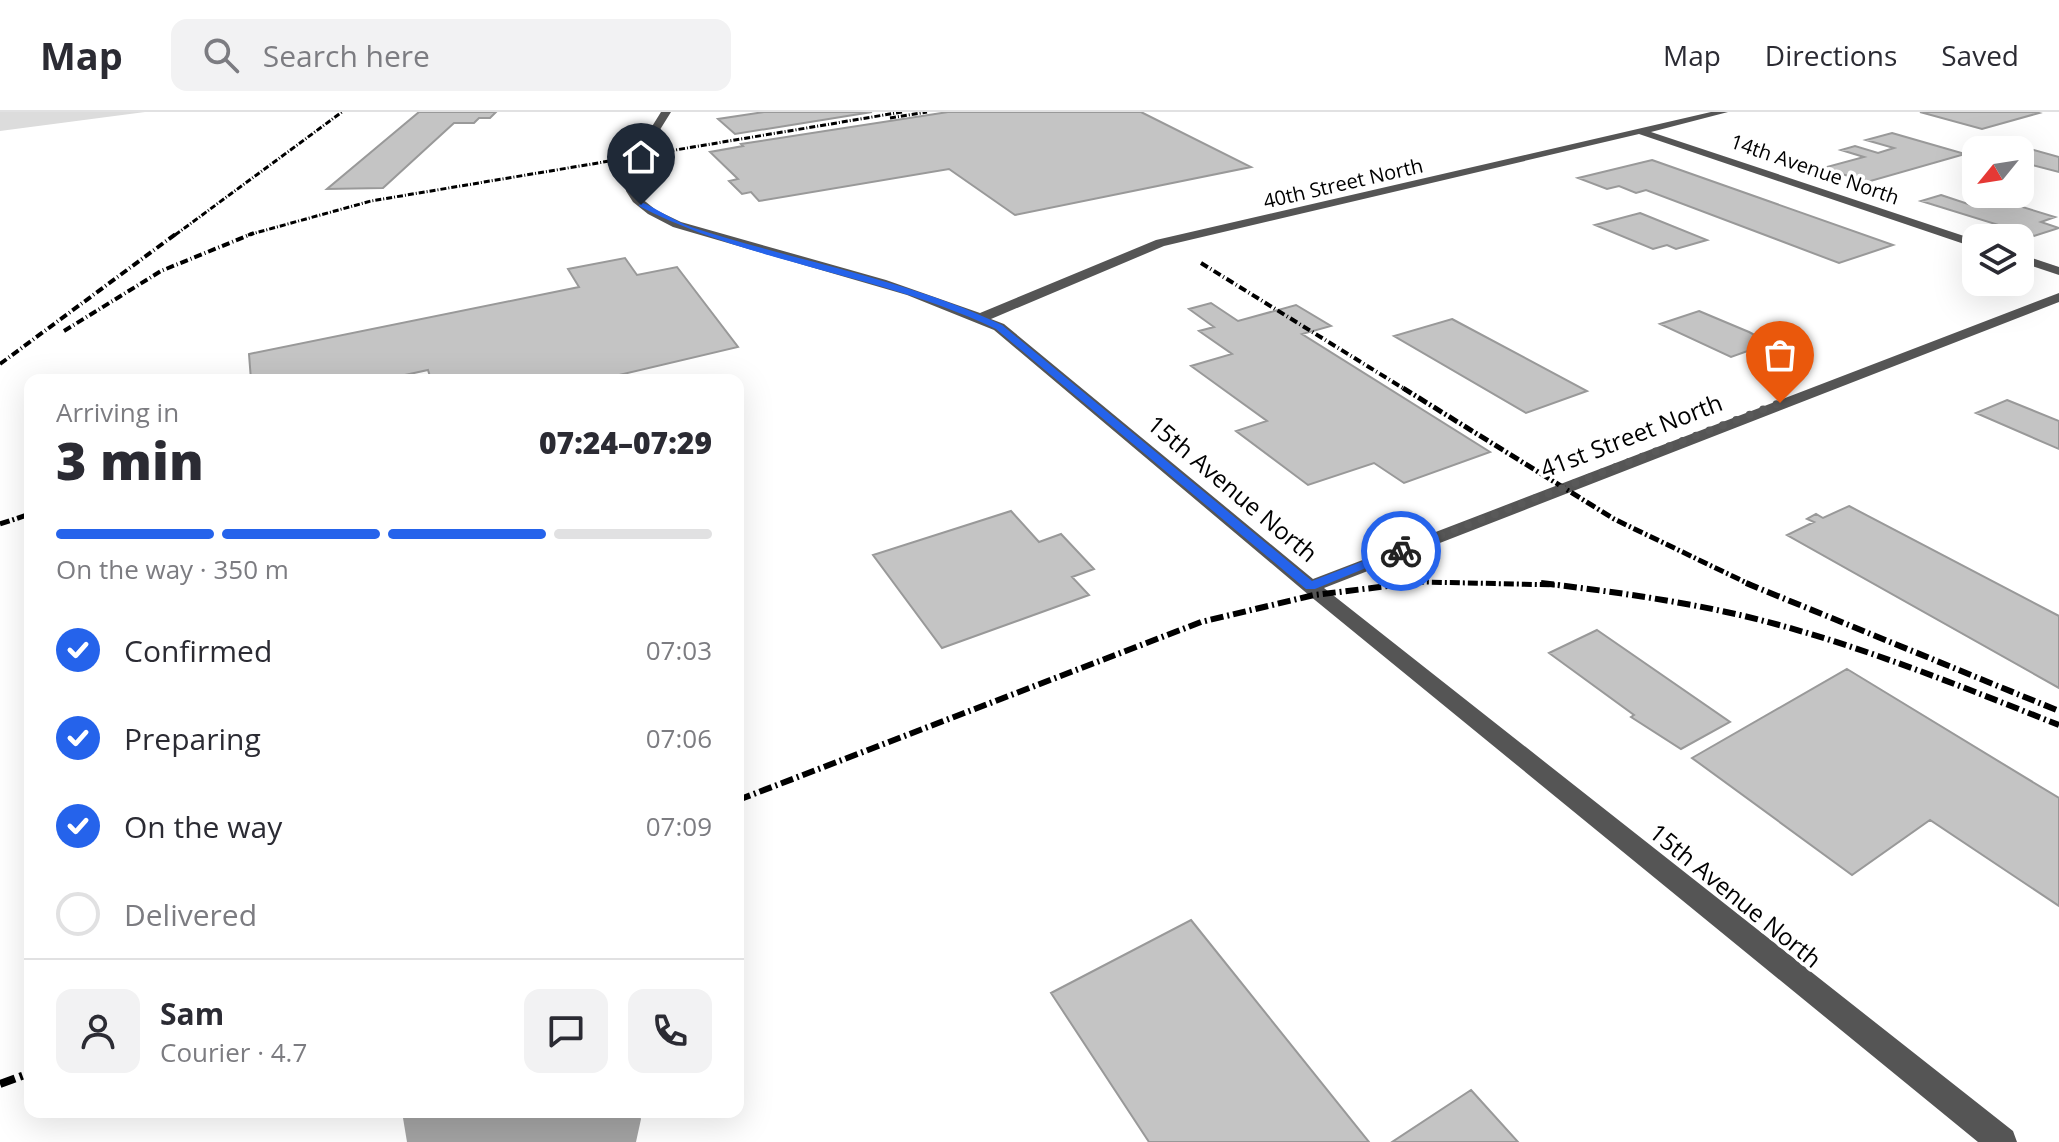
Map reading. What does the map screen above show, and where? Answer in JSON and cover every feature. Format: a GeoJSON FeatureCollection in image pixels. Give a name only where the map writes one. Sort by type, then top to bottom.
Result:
{"type":"FeatureCollection","features":[{"type":"Feature","properties":{"kind":"street","name":"15th Avenue North"},"geometry":{"type":"LineString","coordinates":[[666,112],[628,173],[632,195],[654,214],[685,227],[915,293],[999,327],[1311,586],[2002,1142]]}},
{"type":"Feature","properties":{"kind":"street","name":"40th Street North"},"geometry":{"type":"LineString","coordinates":[[981,318],[1160,243],[1723,112]]}},
{"type":"Feature","properties":{"kind":"street","name":"14th Avenue North"},"geometry":{"type":"LineString","coordinates":[[1642,132],[1962,239]]}},
{"type":"Feature","properties":{"kind":"street"},"geometry":{"type":"LineString","coordinates":[[2034,263],[2059,271]]}},
{"type":"Feature","properties":{"kind":"street","name":"41st Street North"},"geometry":{"type":"LineString","coordinates":[[1311,586],[2059,297]]}},
{"type":"Feature","properties":{"kind":"shaded area"},"geometry":{"type":"Polygon","coordinates":[[[0,112],[145,112],[0,131],[0,112]]]}},
{"type":"Feature","properties":{"kind":"shaded area"},"geometry":{"type":"Polygon","coordinates":[[[403,1118],[641,1119],[636,1142],[407,1142],[403,1118]]]}},
{"type":"Feature","properties":{"kind":"building"},"geometry":{"type":"Polygon","coordinates":[[[419,112],[496,112],[490,118],[479,118],[474,123],[454,123],[383,188],[327,189],[419,112]]]}},
{"type":"Feature","properties":{"kind":"building"},"geometry":{"type":"Polygon","coordinates":[[[764,112],[872,112],[735,134],[718,119],[764,112]]]}},
{"type":"Feature","properties":{"kind":"building"},"geometry":{"type":"Polygon","coordinates":[[[948,112],[1141,112],[1251,167],[1015,215],[949,169],[759,201],[751,192],[742,194],[729,181],[738,179],[710,152],[743,146],[741,144],[948,112]]]}},
{"type":"Feature","properties":{"kind":"building"},"geometry":{"type":"Polygon","coordinates":[[[1920,112],[2035,112],[2039,113],[1982,129],[1920,112]]]}},
{"type":"Feature","properties":{"kind":"building"},"geometry":{"type":"Polygon","coordinates":[[[1892,133],[1962,155],[1867,182],[1823,168],[1864,157],[1841,150],[1855,146],[1878,153],[1894,148],[1866,140],[1892,133]]]}},
{"type":"Feature","properties":{"kind":"building"},"geometry":{"type":"Polygon","coordinates":[[[2034,150],[2059,157],[2059,172],[2034,166],[2034,150]]]}},
{"type":"Feature","properties":{"kind":"building"},"geometry":{"type":"Polygon","coordinates":[[[1652,160],[1893,245],[1839,263],[1646,190],[1636,193],[1619,186],[1607,189],[1578,178],[1652,160]]]}},
{"type":"Feature","properties":{"kind":"building"},"geometry":{"type":"Polygon","coordinates":[[[1941,195],[1962,202],[1962,208],[2026,208],[2055,217],[2041,222],[2059,228],[2034,236],[2034,224],[1995,224],[1921,201],[1941,195]]]}},
{"type":"Feature","properties":{"kind":"building"},"geometry":{"type":"Polygon","coordinates":[[[1640,213],[1707,240],[1676,249],[1667,245],[1653,249],[1595,225],[1640,213]]]}},
{"type":"Feature","properties":{"kind":"building"},"geometry":{"type":"Polygon","coordinates":[[[625,258],[637,275],[677,267],[738,347],[623,374],[429,374],[428,370],[410,374],[251,374],[249,354],[579,287],[568,269],[625,258]]]}},
{"type":"Feature","properties":{"kind":"building"},"geometry":{"type":"Polygon","coordinates":[[[1211,303],[1238,321],[1296,305],[1331,326],[1302,334],[1490,452],[1404,483],[1374,463],[1308,485],[1236,431],[1267,421],[1191,366],[1232,354],[1199,331],[1214,327],[1189,309],[1211,303]]]}},
{"type":"Feature","properties":{"kind":"building"},"geometry":{"type":"Polygon","coordinates":[[[1699,311],[1770,343],[1731,357],[1660,324],[1699,311]]]}},
{"type":"Feature","properties":{"kind":"building"},"geometry":{"type":"Polygon","coordinates":[[[1452,319],[1587,391],[1526,413],[1394,336],[1452,319]]]}},
{"type":"Feature","properties":{"kind":"building"},"geometry":{"type":"Polygon","coordinates":[[[2007,400],[2059,421],[2059,449],[1976,413],[2007,400]]]}},
{"type":"Feature","properties":{"kind":"building"},"geometry":{"type":"Polygon","coordinates":[[[1849,506],[2059,616],[2059,688],[1787,535],[1814,522],[1807,519],[1816,514],[1823,518],[1849,506]]]}},
{"type":"Feature","properties":{"kind":"building"},"geometry":{"type":"Polygon","coordinates":[[[1011,511],[1039,542],[1061,534],[1094,569],[1072,577],[1089,595],[942,648],[873,555],[1011,511]]]}},
{"type":"Feature","properties":{"kind":"building"},"geometry":{"type":"Polygon","coordinates":[[[1597,630],[1730,722],[1681,749],[1631,717],[1634,715],[1549,653],[1597,630]]]}},
{"type":"Feature","properties":{"kind":"building"},"geometry":{"type":"Polygon","coordinates":[[[1847,669],[2059,798],[2059,906],[1930,820],[1852,875],[1692,758],[1847,669]]]}},
{"type":"Feature","properties":{"kind":"building"},"geometry":{"type":"Polygon","coordinates":[[[1191,920],[1369,1142],[1149,1142],[1051,993],[1191,920]]]}},
{"type":"Feature","properties":{"kind":"building"},"geometry":{"type":"Polygon","coordinates":[[[1471,1090],[1518,1142],[1392,1142],[1471,1090]]]}},
{"type":"Feature","properties":{"kind":"railway"},"geometry":{"type":"LineString","coordinates":[[175,235],[342,112]]}},
{"type":"Feature","properties":{"kind":"railway"},"geometry":{"type":"LineString","coordinates":[[251,234],[371,201],[902,112]]}},
{"type":"Feature","properties":{"kind":"railway"},"geometry":{"type":"LineString","coordinates":[[890,118],[927,112]]}},
{"type":"Feature","properties":{"kind":"railway"},"geometry":{"type":"LineString","coordinates":[[0,364],[177,233]]}},
{"type":"Feature","properties":{"kind":"railway"},"geometry":{"type":"LineString","coordinates":[[64,331],[161,271],[251,234]]}},
{"type":"Feature","properties":{"kind":"railway"},"geometry":{"type":"LineString","coordinates":[[1201,263],[1406,390]]}},
{"type":"Feature","properties":{"kind":"railway"},"geometry":{"type":"LineString","coordinates":[[1403,388],[1614,519],[1751,585]]}},
{"type":"Feature","properties":{"kind":"railway"},"geometry":{"type":"LineString","coordinates":[[0,524],[24,516]]}},
{"type":"Feature","properties":{"kind":"railway"},"geometry":{"type":"LineString","coordinates":[[1400,585],[1424,582],[1555,585]]}},
{"type":"Feature","properties":{"kind":"railway"},"geometry":{"type":"LineString","coordinates":[[1400,585],[1413,583]]}},
{"type":"Feature","properties":{"kind":"railway"},"geometry":{"type":"LineString","coordinates":[[1541,583],[1555,585]]}},
{"type":"Feature","properties":{"kind":"railway"},"geometry":{"type":"LineString","coordinates":[[1746,583],[2059,711]]}},
{"type":"Feature","properties":{"kind":"railway"},"geometry":{"type":"LineString","coordinates":[[1396,585],[1400,585]]}},
{"type":"Feature","properties":{"kind":"railway"},"geometry":{"type":"LineString","coordinates":[[744,798],[1201,622],[1314,595],[1400,585]]}},
{"type":"Feature","properties":{"kind":"railway"},"geometry":{"type":"LineString","coordinates":[[1555,585],[1666,600],[1740,615],[1822,637],[1902,664],[2059,725]]}},
{"type":"Feature","properties":{"kind":"railway"},"geometry":{"type":"LineString","coordinates":[[0,1084],[24,1075]]}},
{"type":"Feature","properties":{"kind":"way so far"},"geometry":{"type":"LineString","coordinates":[[1401,551],[1780,403]]}},
{"type":"Feature","properties":{"kind":"route"},"geometry":{"type":"LineString","coordinates":[[641,205],[685,227],[915,293],[964,310],[999,327],[1311,586],[1401,551]]}}]}
